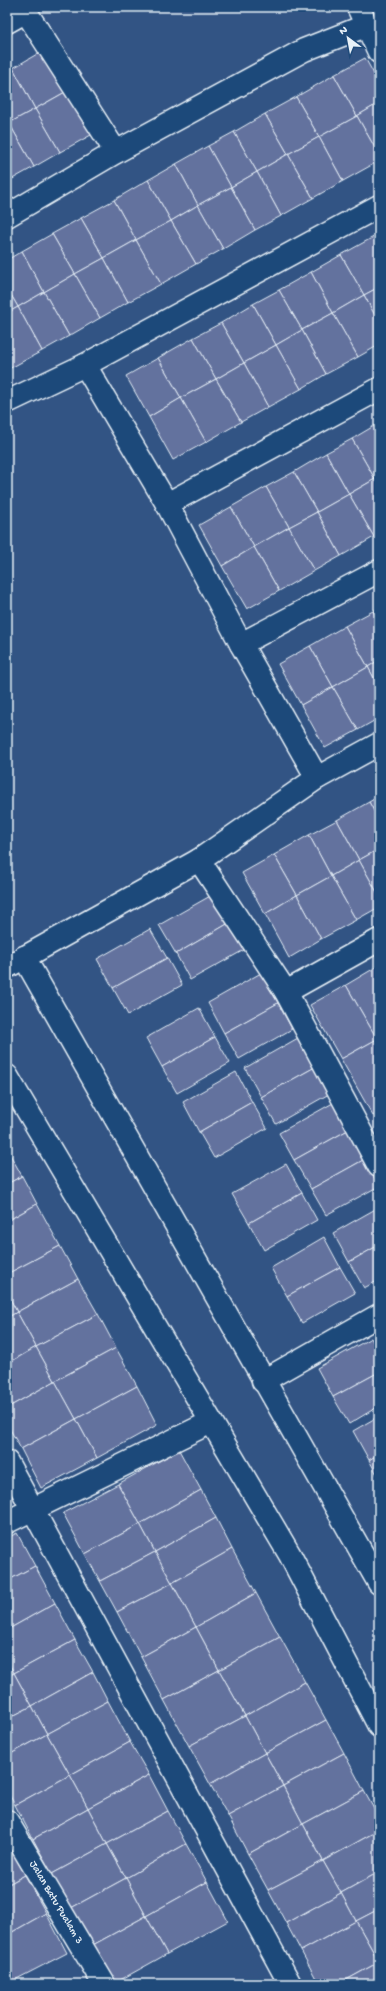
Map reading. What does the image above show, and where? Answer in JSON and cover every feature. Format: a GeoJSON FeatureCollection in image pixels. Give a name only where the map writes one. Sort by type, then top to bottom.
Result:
{"type":"FeatureCollection","features":[{"type":"Feature","properties":{"kind":"street"},"geometry":{"type":"LineString","coordinates":[[18,14],[116,152]]}},
{"type":"Feature","properties":{"kind":"street"},"geometry":{"type":"LineString","coordinates":[[7,216],[116,152],[304,50],[362,16],[379,52]]}},
{"type":"Feature","properties":{"kind":"street"},"geometry":{"type":"LineString","coordinates":[[7,402],[85,365],[379,206]]}},
{"type":"Feature","properties":{"kind":"street"},"geometry":{"type":"LineString","coordinates":[[85,365],[166,504],[241,644],[317,778]]}},
{"type":"Feature","properties":{"kind":"street"},"geometry":{"type":"LineString","coordinates":[[166,504],[379,389]]}},
{"type":"Feature","properties":{"kind":"street"},"geometry":{"type":"LineString","coordinates":[[241,644],[379,571]]}},
{"type":"Feature","properties":{"kind":"street"},"geometry":{"type":"LineString","coordinates":[[379,744],[317,778],[199,860],[16,962],[263,1381],[379,1583]]}},
{"type":"Feature","properties":{"kind":"street"},"geometry":{"type":"LineString","coordinates":[[199,860],[286,992],[372,1136],[379,1166]]}},
{"type":"Feature","properties":{"kind":"street"},"geometry":{"type":"LineString","coordinates":[[286,992],[379,940]]}},
{"type":"Feature","properties":{"kind":"street"},"geometry":{"type":"LineString","coordinates":[[7,1076],[290,1554],[379,1726]]}},
{"type":"Feature","properties":{"kind":"street"},"geometry":{"type":"LineString","coordinates":[[263,1381],[379,1315]]}},
{"type":"Feature","properties":{"kind":"street"},"geometry":{"type":"LineString","coordinates":[[7,1522],[211,1422]]}},
{"type":"Feature","properties":{"kind":"street"},"geometry":{"type":"LineString","coordinates":[[7,1462],[290,1984]]}},
{"type":"Feature","properties":{"kind":"street","name":"Jalan Batu Pualam 3"},"geometry":{"type":"LineString","coordinates":[[7,1821],[104,1984]]}},
{"type":"Feature","properties":{"kind":"building"},"geometry":{"type":"Polygon","coordinates":[[[44,50],[67,91],[35,109],[13,68],[44,50]]]}},
{"type":"Feature","properties":{"kind":"building"},"geometry":{"type":"Polygon","coordinates":[[[365,58],[379,83],[379,103],[357,116],[334,75],[365,58]]]}},
{"type":"Feature","properties":{"kind":"building"},"geometry":{"type":"Polygon","coordinates":[[[13,68],[35,109],[9,123],[7,119],[7,71],[13,68]]]}},
{"type":"Feature","properties":{"kind":"building"},"geometry":{"type":"Polygon","coordinates":[[[334,75],[357,116],[319,137],[296,97],[334,75]]]}},
{"type":"Feature","properties":{"kind":"building"},"geometry":{"type":"Polygon","coordinates":[[[67,91],[91,135],[60,152],[35,109],[67,91]]]}},
{"type":"Feature","properties":{"kind":"building"},"geometry":{"type":"Polygon","coordinates":[[[296,97],[319,137],[288,154],[265,114],[296,97]]]}},
{"type":"Feature","properties":{"kind":"building"},"geometry":{"type":"Polygon","coordinates":[[[379,103],[379,155],[357,116],[379,103]]]}},
{"type":"Feature","properties":{"kind":"building"},"geometry":{"type":"Polygon","coordinates":[[[35,109],[60,152],[34,167],[9,123],[35,109]]]}},
{"type":"Feature","properties":{"kind":"building"},"geometry":{"type":"Polygon","coordinates":[[[265,114],[288,154],[257,172],[234,132],[265,114]]]}},
{"type":"Feature","properties":{"kind":"building"},"geometry":{"type":"Polygon","coordinates":[[[357,116],[379,155],[379,161],[343,181],[319,137],[357,116]]]}},
{"type":"Feature","properties":{"kind":"building"},"geometry":{"type":"Polygon","coordinates":[[[9,123],[34,167],[7,182],[7,124],[9,123]]]}},
{"type":"Feature","properties":{"kind":"building"},"geometry":{"type":"Polygon","coordinates":[[[234,132],[257,172],[231,187],[208,146],[234,132]]]}},
{"type":"Feature","properties":{"kind":"building"},"geometry":{"type":"Polygon","coordinates":[[[319,137],[343,181],[313,198],[288,154],[319,137]]]}},
{"type":"Feature","properties":{"kind":"building"},"geometry":{"type":"Polygon","coordinates":[[[208,146],[231,187],[198,205],[176,164],[208,146]]]}},
{"type":"Feature","properties":{"kind":"building"},"geometry":{"type":"Polygon","coordinates":[[[288,154],[313,198],[281,216],[257,172],[288,154]]]}},
{"type":"Feature","properties":{"kind":"building"},"geometry":{"type":"Polygon","coordinates":[[[176,164],[198,205],[171,221],[148,180],[176,164]]]}},
{"type":"Feature","properties":{"kind":"building"},"geometry":{"type":"Polygon","coordinates":[[[257,172],[281,216],[255,230],[231,187],[257,172]]]}},
{"type":"Feature","properties":{"kind":"building"},"geometry":{"type":"Polygon","coordinates":[[[148,180],[171,221],[136,240],[114,200],[148,180]]]}},
{"type":"Feature","properties":{"kind":"building"},"geometry":{"type":"Polygon","coordinates":[[[231,187],[255,230],[223,249],[198,205],[231,187]]]}},
{"type":"Feature","properties":{"kind":"building"},"geometry":{"type":"Polygon","coordinates":[[[114,200],[136,240],[104,258],[81,218],[114,200]]]}},
{"type":"Feature","properties":{"kind":"building"},"geometry":{"type":"Polygon","coordinates":[[[198,205],[223,249],[196,264],[171,221],[198,205]]]}},
{"type":"Feature","properties":{"kind":"building"},"geometry":{"type":"Polygon","coordinates":[[[81,218],[104,258],[75,274],[52,234],[81,218]]]}},
{"type":"Feature","properties":{"kind":"building"},"geometry":{"type":"Polygon","coordinates":[[[171,221],[196,264],[161,284],[136,240],[171,221]]]}},
{"type":"Feature","properties":{"kind":"building"},"geometry":{"type":"Polygon","coordinates":[[[52,234],[75,274],[44,292],[22,251],[52,234]]]}},
{"type":"Feature","properties":{"kind":"building"},"geometry":{"type":"Polygon","coordinates":[[[379,234],[379,287],[364,295],[341,255],[379,234]]]}},
{"type":"Feature","properties":{"kind":"building"},"geometry":{"type":"Polygon","coordinates":[[[136,240],[161,284],[128,302],[104,258],[136,240]]]}},
{"type":"Feature","properties":{"kind":"building"},"geometry":{"type":"Polygon","coordinates":[[[22,251],[44,292],[18,307],[7,288],[7,260],[22,251]]]}},
{"type":"Feature","properties":{"kind":"building"},"geometry":{"type":"Polygon","coordinates":[[[341,255],[364,295],[333,313],[311,272],[341,255]]]}},
{"type":"Feature","properties":{"kind":"building"},"geometry":{"type":"Polygon","coordinates":[[[104,258],[128,302],[100,318],[75,274],[104,258]]]}},
{"type":"Feature","properties":{"kind":"building"},"geometry":{"type":"Polygon","coordinates":[[[311,272],[333,313],[302,330],[279,290],[311,272]]]}},
{"type":"Feature","properties":{"kind":"building"},"geometry":{"type":"Polygon","coordinates":[[[75,274],[100,318],[69,336],[44,292],[75,274]]]}},
{"type":"Feature","properties":{"kind":"building"},"geometry":{"type":"Polygon","coordinates":[[[379,287],[379,323],[364,295],[379,287]]]}},
{"type":"Feature","properties":{"kind":"building"},"geometry":{"type":"Polygon","coordinates":[[[7,288],[18,307],[7,313],[7,288]]]}},
{"type":"Feature","properties":{"kind":"building"},"geometry":{"type":"Polygon","coordinates":[[[279,290],[302,330],[276,345],[253,304],[279,290]]]}},
{"type":"Feature","properties":{"kind":"building"},"geometry":{"type":"Polygon","coordinates":[[[44,292],[69,336],[42,351],[18,307],[44,292]]]}},
{"type":"Feature","properties":{"kind":"building"},"geometry":{"type":"Polygon","coordinates":[[[364,295],[379,323],[379,345],[358,357],[333,313],[364,295]]]}},
{"type":"Feature","properties":{"kind":"building"},"geometry":{"type":"Polygon","coordinates":[[[253,304],[276,345],[244,363],[221,323],[253,304]]]}},
{"type":"Feature","properties":{"kind":"building"},"geometry":{"type":"Polygon","coordinates":[[[18,307],[42,351],[7,370],[7,313],[18,307]]]}},
{"type":"Feature","properties":{"kind":"building"},"geometry":{"type":"Polygon","coordinates":[[[333,313],[358,357],[326,374],[302,330],[333,313]]]}},
{"type":"Feature","properties":{"kind":"building"},"geometry":{"type":"Polygon","coordinates":[[[221,323],[244,363],[216,379],[193,338],[221,323]]]}},
{"type":"Feature","properties":{"kind":"building"},"geometry":{"type":"Polygon","coordinates":[[[302,330],[326,374],[301,389],[276,345],[302,330]]]}},
{"type":"Feature","properties":{"kind":"building"},"geometry":{"type":"Polygon","coordinates":[[[193,338],[216,379],[181,398],[158,358],[193,338]]]}},
{"type":"Feature","properties":{"kind":"building"},"geometry":{"type":"Polygon","coordinates":[[[276,345],[301,389],[268,407],[244,363],[276,345]]]}},
{"type":"Feature","properties":{"kind":"building"},"geometry":{"type":"Polygon","coordinates":[[[158,358],[181,398],[149,417],[126,376],[158,358]]]}},
{"type":"Feature","properties":{"kind":"building"},"geometry":{"type":"Polygon","coordinates":[[[244,363],[268,407],[241,422],[216,379],[244,363]]]}},
{"type":"Feature","properties":{"kind":"building"},"geometry":{"type":"Polygon","coordinates":[[[216,379],[241,422],[206,442],[181,398],[216,379]]]}},
{"type":"Feature","properties":{"kind":"building"},"geometry":{"type":"Polygon","coordinates":[[[181,398],[206,442],[173,460],[149,417],[181,398]]]}},
{"type":"Feature","properties":{"kind":"building"},"geometry":{"type":"Polygon","coordinates":[[[379,423],[379,477],[375,479],[352,439],[379,423]]]}},
{"type":"Feature","properties":{"kind":"building"},"geometry":{"type":"Polygon","coordinates":[[[352,439],[375,479],[349,494],[326,453],[352,439]]]}},
{"type":"Feature","properties":{"kind":"building"},"geometry":{"type":"Polygon","coordinates":[[[326,453],[349,494],[317,512],[294,472],[326,453]]]}},
{"type":"Feature","properties":{"kind":"building"},"geometry":{"type":"Polygon","coordinates":[[[294,472],[317,512],[289,527],[266,487],[294,472]]]}},
{"type":"Feature","properties":{"kind":"building"},"geometry":{"type":"Polygon","coordinates":[[[375,479],[379,487],[379,534],[374,537],[349,494],[375,479]]]}},
{"type":"Feature","properties":{"kind":"building"},"geometry":{"type":"Polygon","coordinates":[[[266,487],[289,527],[254,547],[231,507],[266,487]]]}},
{"type":"Feature","properties":{"kind":"building"},"geometry":{"type":"Polygon","coordinates":[[[349,494],[374,537],[341,556],[317,512],[349,494]]]}},
{"type":"Feature","properties":{"kind":"building"},"geometry":{"type":"Polygon","coordinates":[[[231,507],[254,547],[222,566],[199,525],[231,507]]]}},
{"type":"Feature","properties":{"kind":"building"},"geometry":{"type":"Polygon","coordinates":[[[317,512],[341,556],[314,571],[289,527],[317,512]]]}},
{"type":"Feature","properties":{"kind":"building"},"geometry":{"type":"Polygon","coordinates":[[[289,527],[314,571],[279,591],[254,547],[289,527]]]}},
{"type":"Feature","properties":{"kind":"building"},"geometry":{"type":"Polygon","coordinates":[[[254,547],[279,591],[247,609],[222,566],[254,547]]]}},
{"type":"Feature","properties":{"kind":"building"},"geometry":{"type":"Polygon","coordinates":[[[379,607],[379,622],[373,611],[379,607]]]}},
{"type":"Feature","properties":{"kind":"building"},"geometry":{"type":"Polygon","coordinates":[[[373,611],[379,622],[379,660],[368,667],[345,626],[373,611]]]}},
{"type":"Feature","properties":{"kind":"building"},"geometry":{"type":"Polygon","coordinates":[[[345,626],[368,667],[333,687],[310,646],[345,626]]]}},
{"type":"Feature","properties":{"kind":"building"},"geometry":{"type":"Polygon","coordinates":[[[310,646],[333,687],[301,705],[278,664],[310,646]]]}},
{"type":"Feature","properties":{"kind":"building"},"geometry":{"type":"Polygon","coordinates":[[[379,660],[379,687],[368,667],[379,660]]]}},
{"type":"Feature","properties":{"kind":"building"},"geometry":{"type":"Polygon","coordinates":[[[368,667],[379,687],[379,718],[358,730],[333,687],[368,667]]]}},
{"type":"Feature","properties":{"kind":"building"},"geometry":{"type":"Polygon","coordinates":[[[333,687],[358,730],[325,748],[301,705],[333,687]]]}},
{"type":"Feature","properties":{"kind":"building"},"geometry":{"type":"Polygon","coordinates":[[[379,796],[379,820],[369,802],[379,796]]]}},
{"type":"Feature","properties":{"kind":"building"},"geometry":{"type":"Polygon","coordinates":[[[369,802],[379,820],[379,849],[359,860],[337,820],[369,802]]]}},
{"type":"Feature","properties":{"kind":"building"},"geometry":{"type":"Polygon","coordinates":[[[337,820],[359,860],[331,876],[309,835],[337,820]]]}},
{"type":"Feature","properties":{"kind":"building"},"geometry":{"type":"Polygon","coordinates":[[[309,835],[331,876],[297,895],[274,855],[309,835]]]}},
{"type":"Feature","properties":{"kind":"building"},"geometry":{"type":"Polygon","coordinates":[[[379,849],[379,896],[359,860],[379,849]]]}},
{"type":"Feature","properties":{"kind":"building"},"geometry":{"type":"Polygon","coordinates":[[[274,855],[297,895],[265,914],[242,873],[274,855]]]}},
{"type":"Feature","properties":{"kind":"building"},"geometry":{"type":"Polygon","coordinates":[[[359,860],[379,896],[379,907],[356,920],[331,876],[359,860]]]}},
{"type":"Feature","properties":{"kind":"building"},"geometry":{"type":"Polygon","coordinates":[[[331,876],[356,920],[321,939],[297,895],[331,876]]]}},
{"type":"Feature","properties":{"kind":"building"},"geometry":{"type":"Polygon","coordinates":[[[212,895],[229,923],[176,954],[159,925],[212,895]]]}},
{"type":"Feature","properties":{"kind":"building"},"geometry":{"type":"Polygon","coordinates":[[[297,895],[321,939],[289,958],[265,914],[297,895]]]}},
{"type":"Feature","properties":{"kind":"building"},"geometry":{"type":"Polygon","coordinates":[[[229,923],[244,950],[190,980],[176,954],[229,923]]]}},
{"type":"Feature","properties":{"kind":"building"},"geometry":{"type":"Polygon","coordinates":[[[150,929],[167,958],[113,988],[97,959],[150,929]]]}},
{"type":"Feature","properties":{"kind":"building"},"geometry":{"type":"Polygon","coordinates":[[[167,958],[182,985],[128,1015],[113,988],[167,958]]]}},
{"type":"Feature","properties":{"kind":"building"},"geometry":{"type":"Polygon","coordinates":[[[378,966],[379,1038],[377,1039],[346,985],[378,966]]]}},
{"type":"Feature","properties":{"kind":"building"},"geometry":{"type":"Polygon","coordinates":[[[261,973],[278,1003],[224,1033],[208,1003],[261,973]]]}},
{"type":"Feature","properties":{"kind":"building"},"geometry":{"type":"Polygon","coordinates":[[[346,985],[377,1039],[341,1059],[310,1005],[346,985]]]}},
{"type":"Feature","properties":{"kind":"building"},"geometry":{"type":"Polygon","coordinates":[[[278,1003],[292,1029],[239,1059],[224,1033],[278,1003]]]}},
{"type":"Feature","properties":{"kind":"building"},"geometry":{"type":"Polygon","coordinates":[[[199,1008],[215,1037],[162,1067],[146,1038],[199,1008]]]}},
{"type":"Feature","properties":{"kind":"building"},"geometry":{"type":"Polygon","coordinates":[[[215,1037],[230,1063],[177,1093],[162,1067],[215,1037]]]}},
{"type":"Feature","properties":{"kind":"building"},"geometry":{"type":"Polygon","coordinates":[[[298,1038],[315,1067],[261,1097],[245,1068],[298,1038]]]}},
{"type":"Feature","properties":{"kind":"building"},"geometry":{"type":"Polygon","coordinates":[[[377,1039],[379,1043],[379,1113],[373,1116],[341,1059],[377,1039]]]}},
{"type":"Feature","properties":{"kind":"building"},"geometry":{"type":"Polygon","coordinates":[[[315,1067],[329,1094],[276,1124],[261,1097],[315,1067]]]}},
{"type":"Feature","properties":{"kind":"building"},"geometry":{"type":"Polygon","coordinates":[[[236,1072],[252,1102],[199,1132],[183,1102],[236,1072]]]}},
{"type":"Feature","properties":{"kind":"building"},"geometry":{"type":"Polygon","coordinates":[[[252,1102],[267,1128],[214,1158],[199,1132],[252,1102]]]}},
{"type":"Feature","properties":{"kind":"building"},"geometry":{"type":"Polygon","coordinates":[[[333,1103],[348,1130],[294,1160],[279,1133],[333,1103]]]}},
{"type":"Feature","properties":{"kind":"building"},"geometry":{"type":"Polygon","coordinates":[[[348,1130],[365,1159],[311,1189],[294,1160],[348,1130]]]}},
{"type":"Feature","properties":{"kind":"building"},"geometry":{"type":"Polygon","coordinates":[[[7,1149],[22,1176],[7,1184],[7,1149]]]}},
{"type":"Feature","properties":{"kind":"building"},"geometry":{"type":"Polygon","coordinates":[[[365,1159],[379,1186],[326,1215],[311,1189],[365,1159]]]}},
{"type":"Feature","properties":{"kind":"building"},"geometry":{"type":"Polygon","coordinates":[[[286,1164],[302,1193],[249,1223],[232,1194],[286,1164]]]}},
{"type":"Feature","properties":{"kind":"building"},"geometry":{"type":"Polygon","coordinates":[[[22,1176],[37,1204],[7,1221],[7,1184],[22,1176]]]}},
{"type":"Feature","properties":{"kind":"building"},"geometry":{"type":"Polygon","coordinates":[[[302,1193],[317,1220],[264,1250],[249,1223],[302,1193]]]}},
{"type":"Feature","properties":{"kind":"building"},"geometry":{"type":"Polygon","coordinates":[[[37,1204],[60,1246],[7,1274],[7,1221],[37,1204]]]}},
{"type":"Feature","properties":{"kind":"building"},"geometry":{"type":"Polygon","coordinates":[[[379,1207],[379,1245],[349,1262],[333,1233],[379,1207]]]}},
{"type":"Feature","properties":{"kind":"building"},"geometry":{"type":"Polygon","coordinates":[[[324,1237],[340,1267],[287,1296],[271,1268],[324,1237]]]}},
{"type":"Feature","properties":{"kind":"building"},"geometry":{"type":"Polygon","coordinates":[[[379,1245],[379,1280],[364,1288],[349,1262],[379,1245]]]}},
{"type":"Feature","properties":{"kind":"building"},"geometry":{"type":"Polygon","coordinates":[[[60,1246],[78,1279],[17,1312],[7,1293],[7,1274],[60,1246]]]}},
{"type":"Feature","properties":{"kind":"building"},"geometry":{"type":"Polygon","coordinates":[[[340,1267],[355,1293],[302,1323],[287,1296],[340,1267]]]}},
{"type":"Feature","properties":{"kind":"building"},"geometry":{"type":"Polygon","coordinates":[[[78,1279],[98,1314],[36,1347],[17,1312],[78,1279]]]}},
{"type":"Feature","properties":{"kind":"building"},"geometry":{"type":"Polygon","coordinates":[[[7,1293],[17,1312],[7,1318],[7,1293]]]}},
{"type":"Feature","properties":{"kind":"building"},"geometry":{"type":"Polygon","coordinates":[[[17,1312],[36,1347],[7,1364],[7,1318],[17,1312]]]}},
{"type":"Feature","properties":{"kind":"building"},"geometry":{"type":"Polygon","coordinates":[[[98,1314],[116,1348],[55,1381],[36,1347],[98,1314]]]}},
{"type":"Feature","properties":{"kind":"building"},"geometry":{"type":"Polygon","coordinates":[[[371,1338],[379,1353],[379,1372],[333,1397],[317,1368],[371,1338]]]}},
{"type":"Feature","properties":{"kind":"building"},"geometry":{"type":"Polygon","coordinates":[[[36,1347],[55,1381],[7,1408],[7,1364],[36,1347]]]}},
{"type":"Feature","properties":{"kind":"building"},"geometry":{"type":"Polygon","coordinates":[[[116,1348],[137,1386],[76,1419],[55,1381],[116,1348]]]}},
{"type":"Feature","properties":{"kind":"building"},"geometry":{"type":"Polygon","coordinates":[[[379,1372],[379,1406],[349,1424],[333,1397],[379,1372]]]}},
{"type":"Feature","properties":{"kind":"building"},"geometry":{"type":"Polygon","coordinates":[[[55,1381],[76,1419],[21,1449],[7,1424],[7,1408],[55,1381]]]}},
{"type":"Feature","properties":{"kind":"building"},"geometry":{"type":"Polygon","coordinates":[[[137,1386],[157,1425],[97,1458],[76,1419],[137,1386]]]}},
{"type":"Feature","properties":{"kind":"building"},"geometry":{"type":"Polygon","coordinates":[[[379,1416],[379,1454],[369,1460],[353,1431],[379,1416]]]}},
{"type":"Feature","properties":{"kind":"building"},"geometry":{"type":"Polygon","coordinates":[[[76,1419],[97,1458],[41,1488],[21,1449],[76,1419]]]}},
{"type":"Feature","properties":{"kind":"building"},"geometry":{"type":"Polygon","coordinates":[[[179,1450],[201,1490],[140,1524],[118,1484],[179,1450]]]}},
{"type":"Feature","properties":{"kind":"building"},"geometry":{"type":"Polygon","coordinates":[[[379,1454],[379,1478],[369,1460],[379,1454]]]}},
{"type":"Feature","properties":{"kind":"building"},"geometry":{"type":"Polygon","coordinates":[[[118,1484],[140,1524],[85,1554],[63,1513],[118,1484]]]}},
{"type":"Feature","properties":{"kind":"building"},"geometry":{"type":"Polygon","coordinates":[[[201,1490],[216,1518],[155,1552],[140,1524],[201,1490]]]}},
{"type":"Feature","properties":{"kind":"building"},"geometry":{"type":"Polygon","coordinates":[[[216,1518],[232,1549],[172,1583],[155,1552],[216,1518]]]}},
{"type":"Feature","properties":{"kind":"building"},"geometry":{"type":"Polygon","coordinates":[[[140,1524],[155,1552],[100,1581],[85,1554],[140,1524]]]}},
{"type":"Feature","properties":{"kind":"building"},"geometry":{"type":"Polygon","coordinates":[[[17,1533],[35,1566],[7,1581],[7,1538],[17,1533]]]}},
{"type":"Feature","properties":{"kind":"building"},"geometry":{"type":"Polygon","coordinates":[[[232,1549],[256,1593],[196,1627],[172,1583],[232,1549]]]}},
{"type":"Feature","properties":{"kind":"building"},"geometry":{"type":"Polygon","coordinates":[[[155,1552],[172,1583],[117,1612],[100,1581],[155,1552]]]}},
{"type":"Feature","properties":{"kind":"building"},"geometry":{"type":"Polygon","coordinates":[[[35,1566],[55,1603],[7,1630],[7,1581],[35,1566]]]}},
{"type":"Feature","properties":{"kind":"building"},"geometry":{"type":"Polygon","coordinates":[[[172,1583],[196,1627],[141,1657],[117,1612],[172,1583]]]}},
{"type":"Feature","properties":{"kind":"building"},"geometry":{"type":"Polygon","coordinates":[[[256,1593],[280,1637],[219,1670],[196,1627],[256,1593]]]}},
{"type":"Feature","properties":{"kind":"building"},"geometry":{"type":"Polygon","coordinates":[[[55,1603],[75,1640],[14,1673],[7,1660],[7,1630],[55,1603]]]}},
{"type":"Feature","properties":{"kind":"building"},"geometry":{"type":"Polygon","coordinates":[[[196,1627],[219,1670],[164,1700],[141,1657],[196,1627]]]}},
{"type":"Feature","properties":{"kind":"building"},"geometry":{"type":"Polygon","coordinates":[[[280,1637],[305,1682],[245,1716],[219,1670],[280,1637]]]}},
{"type":"Feature","properties":{"kind":"building"},"geometry":{"type":"Polygon","coordinates":[[[75,1640],[93,1672],[32,1706],[14,1673],[75,1640]]]}},
{"type":"Feature","properties":{"kind":"building"},"geometry":{"type":"Polygon","coordinates":[[[7,1660],[14,1673],[7,1677],[7,1660]]]}},
{"type":"Feature","properties":{"kind":"building"},"geometry":{"type":"Polygon","coordinates":[[[219,1670],[245,1716],[189,1746],[164,1700],[219,1670]]]}},
{"type":"Feature","properties":{"kind":"building"},"geometry":{"type":"Polygon","coordinates":[[[93,1672],[108,1701],[47,1734],[32,1706],[93,1672]]]}},
{"type":"Feature","properties":{"kind":"building"},"geometry":{"type":"Polygon","coordinates":[[[14,1673],[32,1706],[7,1719],[7,1677],[14,1673]]]}},
{"type":"Feature","properties":{"kind":"building"},"geometry":{"type":"Polygon","coordinates":[[[305,1682],[326,1720],[265,1753],[245,1716],[305,1682]]]}},
{"type":"Feature","properties":{"kind":"building"},"geometry":{"type":"Polygon","coordinates":[[[108,1701],[130,1742],[70,1775],[47,1734],[108,1701]]]}},
{"type":"Feature","properties":{"kind":"building"},"geometry":{"type":"Polygon","coordinates":[[[32,1706],[47,1734],[7,1756],[7,1719],[32,1706]]]}},
{"type":"Feature","properties":{"kind":"building"},"geometry":{"type":"Polygon","coordinates":[[[245,1716],[265,1753],[210,1784],[189,1746],[245,1716]]]}},
{"type":"Feature","properties":{"kind":"building"},"geometry":{"type":"Polygon","coordinates":[[[326,1720],[344,1753],[283,1786],[265,1753],[326,1720]]]}},
{"type":"Feature","properties":{"kind":"building"},"geometry":{"type":"Polygon","coordinates":[[[47,1734],[70,1775],[15,1805],[7,1791],[7,1756],[47,1734]]]}},
{"type":"Feature","properties":{"kind":"building"},"geometry":{"type":"Polygon","coordinates":[[[130,1742],[149,1775],[88,1808],[70,1775],[130,1742]]]}},
{"type":"Feature","properties":{"kind":"building"},"geometry":{"type":"Polygon","coordinates":[[[265,1753],[283,1786],[228,1816],[210,1784],[265,1753]]]}},
{"type":"Feature","properties":{"kind":"building"},"geometry":{"type":"Polygon","coordinates":[[[344,1753],[364,1791],[303,1824],[283,1786],[344,1753]]]}},
{"type":"Feature","properties":{"kind":"building"},"geometry":{"type":"Polygon","coordinates":[[[70,1775],[88,1808],[33,1839],[15,1805],[70,1775]]]}},
{"type":"Feature","properties":{"kind":"building"},"geometry":{"type":"Polygon","coordinates":[[[149,1775],[168,1811],[107,1844],[88,1808],[149,1775]]]}},
{"type":"Feature","properties":{"kind":"building"},"geometry":{"type":"Polygon","coordinates":[[[283,1786],[303,1824],[248,1854],[228,1816],[283,1786]]]}},
{"type":"Feature","properties":{"kind":"building"},"geometry":{"type":"Polygon","coordinates":[[[364,1791],[379,1818],[379,1830],[323,1861],[303,1824],[364,1791]]]}},
{"type":"Feature","properties":{"kind":"building"},"geometry":{"type":"Polygon","coordinates":[[[88,1808],[107,1844],[52,1874],[33,1839],[88,1808]]]}},
{"type":"Feature","properties":{"kind":"building"},"geometry":{"type":"Polygon","coordinates":[[[168,1811],[186,1844],[126,1878],[107,1844],[168,1811]]]}},
{"type":"Feature","properties":{"kind":"building"},"geometry":{"type":"Polygon","coordinates":[[[303,1824],[323,1861],[268,1890],[248,1854],[303,1824]]]}},
{"type":"Feature","properties":{"kind":"building"},"geometry":{"type":"Polygon","coordinates":[[[379,1830],[379,1872],[341,1893],[323,1861],[379,1830]]]}},
{"type":"Feature","properties":{"kind":"building"},"geometry":{"type":"Polygon","coordinates":[[[7,1842],[25,1875],[7,1885],[7,1842]]]}},
{"type":"Feature","properties":{"kind":"building"},"geometry":{"type":"Polygon","coordinates":[[[107,1844],[126,1878],[71,1908],[52,1874],[107,1844]]]}},
{"type":"Feature","properties":{"kind":"building"},"geometry":{"type":"Polygon","coordinates":[[[186,1844],[207,1882],[146,1916],[126,1878],[186,1844]]]}},
{"type":"Feature","properties":{"kind":"building"},"geometry":{"type":"Polygon","coordinates":[[[323,1861],[341,1893],[286,1923],[268,1890],[323,1861]]]}},
{"type":"Feature","properties":{"kind":"building"},"geometry":{"type":"Polygon","coordinates":[[[379,1872],[379,1909],[356,1921],[341,1893],[379,1872]]]}},
{"type":"Feature","properties":{"kind":"building"},"geometry":{"type":"Polygon","coordinates":[[[25,1875],[46,1913],[7,1935],[7,1885],[25,1875]]]}},
{"type":"Feature","properties":{"kind":"building"},"geometry":{"type":"Polygon","coordinates":[[[126,1878],[146,1916],[91,1946],[71,1908],[126,1878]]]}},
{"type":"Feature","properties":{"kind":"building"},"geometry":{"type":"Polygon","coordinates":[[[207,1882],[228,1921],[167,1954],[146,1916],[207,1882]]]}},
{"type":"Feature","properties":{"kind":"building"},"geometry":{"type":"Polygon","coordinates":[[[341,1893],[356,1921],[301,1951],[286,1923],[341,1893]]]}},
{"type":"Feature","properties":{"kind":"building"},"geometry":{"type":"Polygon","coordinates":[[[379,1909],[379,1962],[356,1921],[379,1909]]]}},
{"type":"Feature","properties":{"kind":"building"},"geometry":{"type":"Polygon","coordinates":[[[46,1913],[67,1953],[7,1984],[7,1935],[46,1913]]]}},
{"type":"Feature","properties":{"kind":"building"},"geometry":{"type":"Polygon","coordinates":[[[146,1916],[167,1954],[113,1984],[91,1946],[146,1916]]]}},
{"type":"Feature","properties":{"kind":"building"},"geometry":{"type":"Polygon","coordinates":[[[356,1921],[379,1962],[339,1984],[319,1984],[301,1951],[356,1921]]]}},
{"type":"Feature","properties":{"kind":"building"},"geometry":{"type":"Polygon","coordinates":[[[379,1962],[379,1984],[339,1984],[379,1962]]]}}]}
